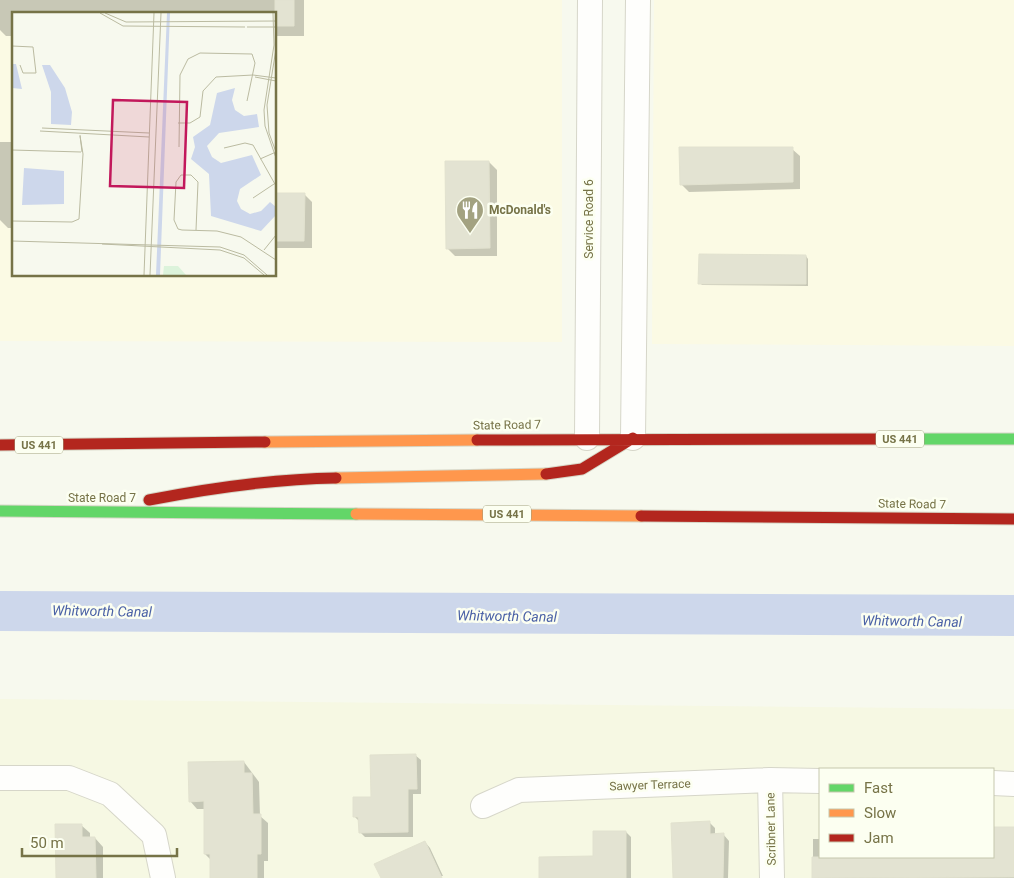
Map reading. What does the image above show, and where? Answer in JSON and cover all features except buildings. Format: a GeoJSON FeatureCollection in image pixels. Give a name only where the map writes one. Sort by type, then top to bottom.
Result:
{"type":"FeatureCollection","features":[{"type":"Feature","properties":{"kind":"main road","name":"State Road 7"},"geometry":{"type":"LineString","coordinates":[[0,445],[587,438],[1014,439]]}},
{"type":"Feature","properties":{"kind":"main road"},"geometry":{"type":"LineString","coordinates":[[86,512],[224,486],[291,479],[558,474],[582,469],[633,438]]}},
{"type":"Feature","properties":{"kind":"main road","name":"State Road 7"},"geometry":{"type":"LineString","coordinates":[[0,511],[1014,519]]}},
{"type":"Feature","properties":{"kind":"street","name":"Service Road 6"},"geometry":{"type":"LineString","coordinates":[[587,438],[590,0]]}},
{"type":"Feature","properties":{"kind":"street"},"geometry":{"type":"LineString","coordinates":[[633,438],[638,0]]}},
{"type":"Feature","properties":{"kind":"street"},"geometry":{"type":"LineString","coordinates":[[0,778],[69,778],[110,794],[154,835],[163,878]]}},
{"type":"Feature","properties":{"kind":"street","name":"Sawyer Terrace"},"geometry":{"type":"LineString","coordinates":[[483,806],[519,790],[770,780],[819,781]]}},
{"type":"Feature","properties":{"kind":"street","name":"Scribner Lane"},"geometry":{"type":"LineString","coordinates":[[770,780],[772,878]]}},
{"type":"Feature","properties":{"kind":"street"},"geometry":{"type":"LineString","coordinates":[[994,783],[1014,784]]}},
{"type":"Feature","properties":{"kind":"shaded area"},"geometry":{"type":"Polygon","coordinates":[[[0,0],[562,0],[562,342],[0,341],[0,0]]]}},
{"type":"Feature","properties":{"kind":"shaded area"},"geometry":{"type":"Polygon","coordinates":[[[654,0],[1014,0],[1014,346],[652,344],[654,0]]]}},
{"type":"Feature","properties":{"kind":"shaded area"},"geometry":{"type":"Polygon","coordinates":[[[0,699],[1014,709],[1014,878],[0,878],[0,699]]]}},
{"type":"Feature","properties":{"kind":"water","name":"Whitworth Canal"},"geometry":{"type":"Polygon","coordinates":[[[0,591],[1014,595],[1014,636],[0,631],[0,591]]]}},
{"type":"Feature","properties":{"kind":"traffic: fast"},"geometry":{"type":"LineString","coordinates":[[883,439],[1014,439]]}},
{"type":"Feature","properties":{"kind":"traffic: fast"},"geometry":{"type":"LineString","coordinates":[[0,511],[356,514]]}},
{"type":"Feature","properties":{"kind":"traffic: slow"},"geometry":{"type":"LineString","coordinates":[[265,442],[477,440]]}},
{"type":"Feature","properties":{"kind":"traffic: slow"},"geometry":{"type":"LineString","coordinates":[[336,478],[546,474]]}},
{"type":"Feature","properties":{"kind":"traffic: slow"},"geometry":{"type":"LineString","coordinates":[[356,514],[641,516]]}},
{"type":"Feature","properties":{"kind":"traffic: jam"},"geometry":{"type":"LineString","coordinates":[[546,474],[582,469],[633,438]]}},
{"type":"Feature","properties":{"kind":"traffic: jam"},"geometry":{"type":"LineString","coordinates":[[477,440],[883,439]]}},
{"type":"Feature","properties":{"kind":"traffic: jam"},"geometry":{"type":"LineString","coordinates":[[0,445],[265,442]]}},
{"type":"Feature","properties":{"kind":"traffic: jam"},"geometry":{"type":"LineString","coordinates":[[149,500],[242,485],[288,480],[336,478]]}},
{"type":"Feature","properties":{"kind":"traffic: jam"},"geometry":{"type":"LineString","coordinates":[[641,516],[1014,519]]}},
{"type":"Feature","properties":{"kind":"place","name":"McDonald's"},"geometry":{"type":"Point","coordinates":[470,234]}}]}
